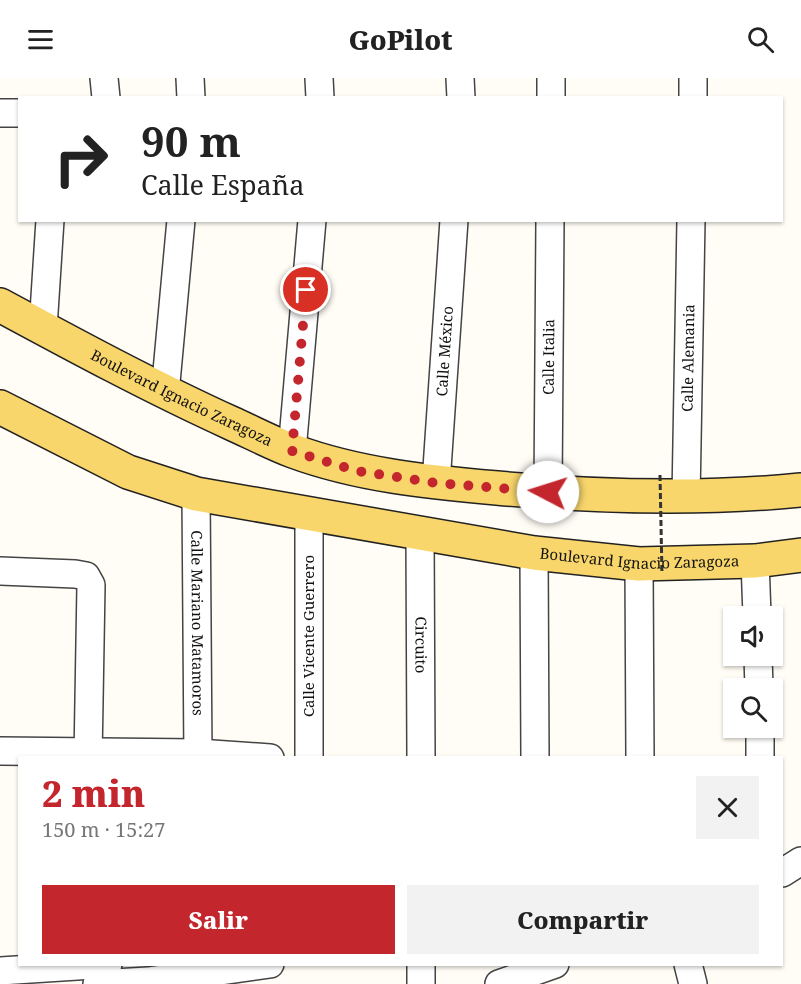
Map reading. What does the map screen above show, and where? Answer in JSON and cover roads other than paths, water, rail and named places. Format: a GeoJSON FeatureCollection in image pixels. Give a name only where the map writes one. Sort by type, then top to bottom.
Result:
{"type":"FeatureCollection","features":[{"type":"Feature","properties":{"kind":"main road","name":"Boulevard Ignacio Zaragoza"},"geometry":{"type":"LineString","coordinates":[[0,305],[165,393],[292,451],[357,471],[436,483],[548,492],[686,498],[801,490]]}},
{"type":"Feature","properties":{"kind":"main road","name":"Boulevard Ignacio Zaragoza"},"geometry":{"type":"LineString","coordinates":[[0,406],[128,472],[196,494],[534,553],[650,569],[801,555]]}},
{"type":"Feature","properties":{"kind":"street"},"geometry":{"type":"LineString","coordinates":[[104,78],[106,96]]}},
{"type":"Feature","properties":{"kind":"street"},"geometry":{"type":"LineString","coordinates":[[190,78],[191,96]]}},
{"type":"Feature","properties":{"kind":"street"},"geometry":{"type":"LineString","coordinates":[[320,78],[320,96]]}},
{"type":"Feature","properties":{"kind":"street"},"geometry":{"type":"LineString","coordinates":[[460,78],[461,96]]}},
{"type":"Feature","properties":{"kind":"street"},"geometry":{"type":"LineString","coordinates":[[550,96],[551,78]]}},
{"type":"Feature","properties":{"kind":"street"},"geometry":{"type":"LineString","coordinates":[[693,78],[693,96]]}},
{"type":"Feature","properties":{"kind":"street"},"geometry":{"type":"LineString","coordinates":[[0,113],[18,113]]}},
{"type":"Feature","properties":{"kind":"street"},"geometry":{"type":"LineString","coordinates":[[43,328],[50,222]]}},
{"type":"Feature","properties":{"kind":"street"},"geometry":{"type":"LineString","coordinates":[[165,393],[181,222]]}},
{"type":"Feature","properties":{"kind":"street"},"geometry":{"type":"LineString","coordinates":[[292,451],[312,222]]}},
{"type":"Feature","properties":{"kind":"street","name":"Calle México"},"geometry":{"type":"LineString","coordinates":[[436,483],[454,222]]}},
{"type":"Feature","properties":{"kind":"street","name":"Calle Italia"},"geometry":{"type":"LineString","coordinates":[[548,492],[550,222]]}},
{"type":"Feature","properties":{"kind":"street","name":"Calle Alemania"},"geometry":{"type":"LineString","coordinates":[[686,498],[691,222]]}},
{"type":"Feature","properties":{"kind":"street","name":"Calle Mariano Matamoros"},"geometry":{"type":"LineString","coordinates":[[196,494],[198,755]]}},
{"type":"Feature","properties":{"kind":"street","name":"Calle Vicente Guerrero"},"geometry":{"type":"LineString","coordinates":[[309,515],[309,756]]}},
{"type":"Feature","properties":{"kind":"street","name":"Circuito"},"geometry":{"type":"LineString","coordinates":[[420,534],[421,756]]}},
{"type":"Feature","properties":{"kind":"street"},"geometry":{"type":"LineString","coordinates":[[534,553],[536,756]]}},
{"type":"Feature","properties":{"kind":"street"},"geometry":{"type":"LineString","coordinates":[[755,561],[757,606]]}},
{"type":"Feature","properties":{"kind":"street"},"geometry":{"type":"LineString","coordinates":[[640,756],[650,569]]}},
{"type":"Feature","properties":{"kind":"street"},"geometry":{"type":"LineString","coordinates":[[0,571],[75,574],[86,576],[91,585],[88,755]]}},
{"type":"Feature","properties":{"kind":"street"},"geometry":{"type":"LineString","coordinates":[[760,738],[760,756]]}},
{"type":"Feature","properties":{"kind":"street"},"geometry":{"type":"LineString","coordinates":[[0,751],[88,755],[222,756]]}},
{"type":"Feature","properties":{"kind":"street"},"geometry":{"type":"LineString","coordinates":[[783,874],[801,861]]}},
{"type":"Feature","properties":{"kind":"street"},"geometry":{"type":"LineString","coordinates":[[783,875],[801,884]]}},
{"type":"Feature","properties":{"kind":"street"},"geometry":{"type":"LineString","coordinates":[[0,971],[96,970],[148,982],[256,966]]}},
{"type":"Feature","properties":{"kind":"street"},"geometry":{"type":"LineString","coordinates":[[283,966],[283,984]]}},
{"type":"Feature","properties":{"kind":"street"},"geometry":{"type":"LineString","coordinates":[[421,966],[421,984]]}},
{"type":"Feature","properties":{"kind":"street"},"geometry":{"type":"LineString","coordinates":[[688,966],[693,984]]}},
{"type":"Feature","properties":{"kind":"street"},"geometry":{"type":"LineString","coordinates":[[499,984],[542,971]]}}]}
